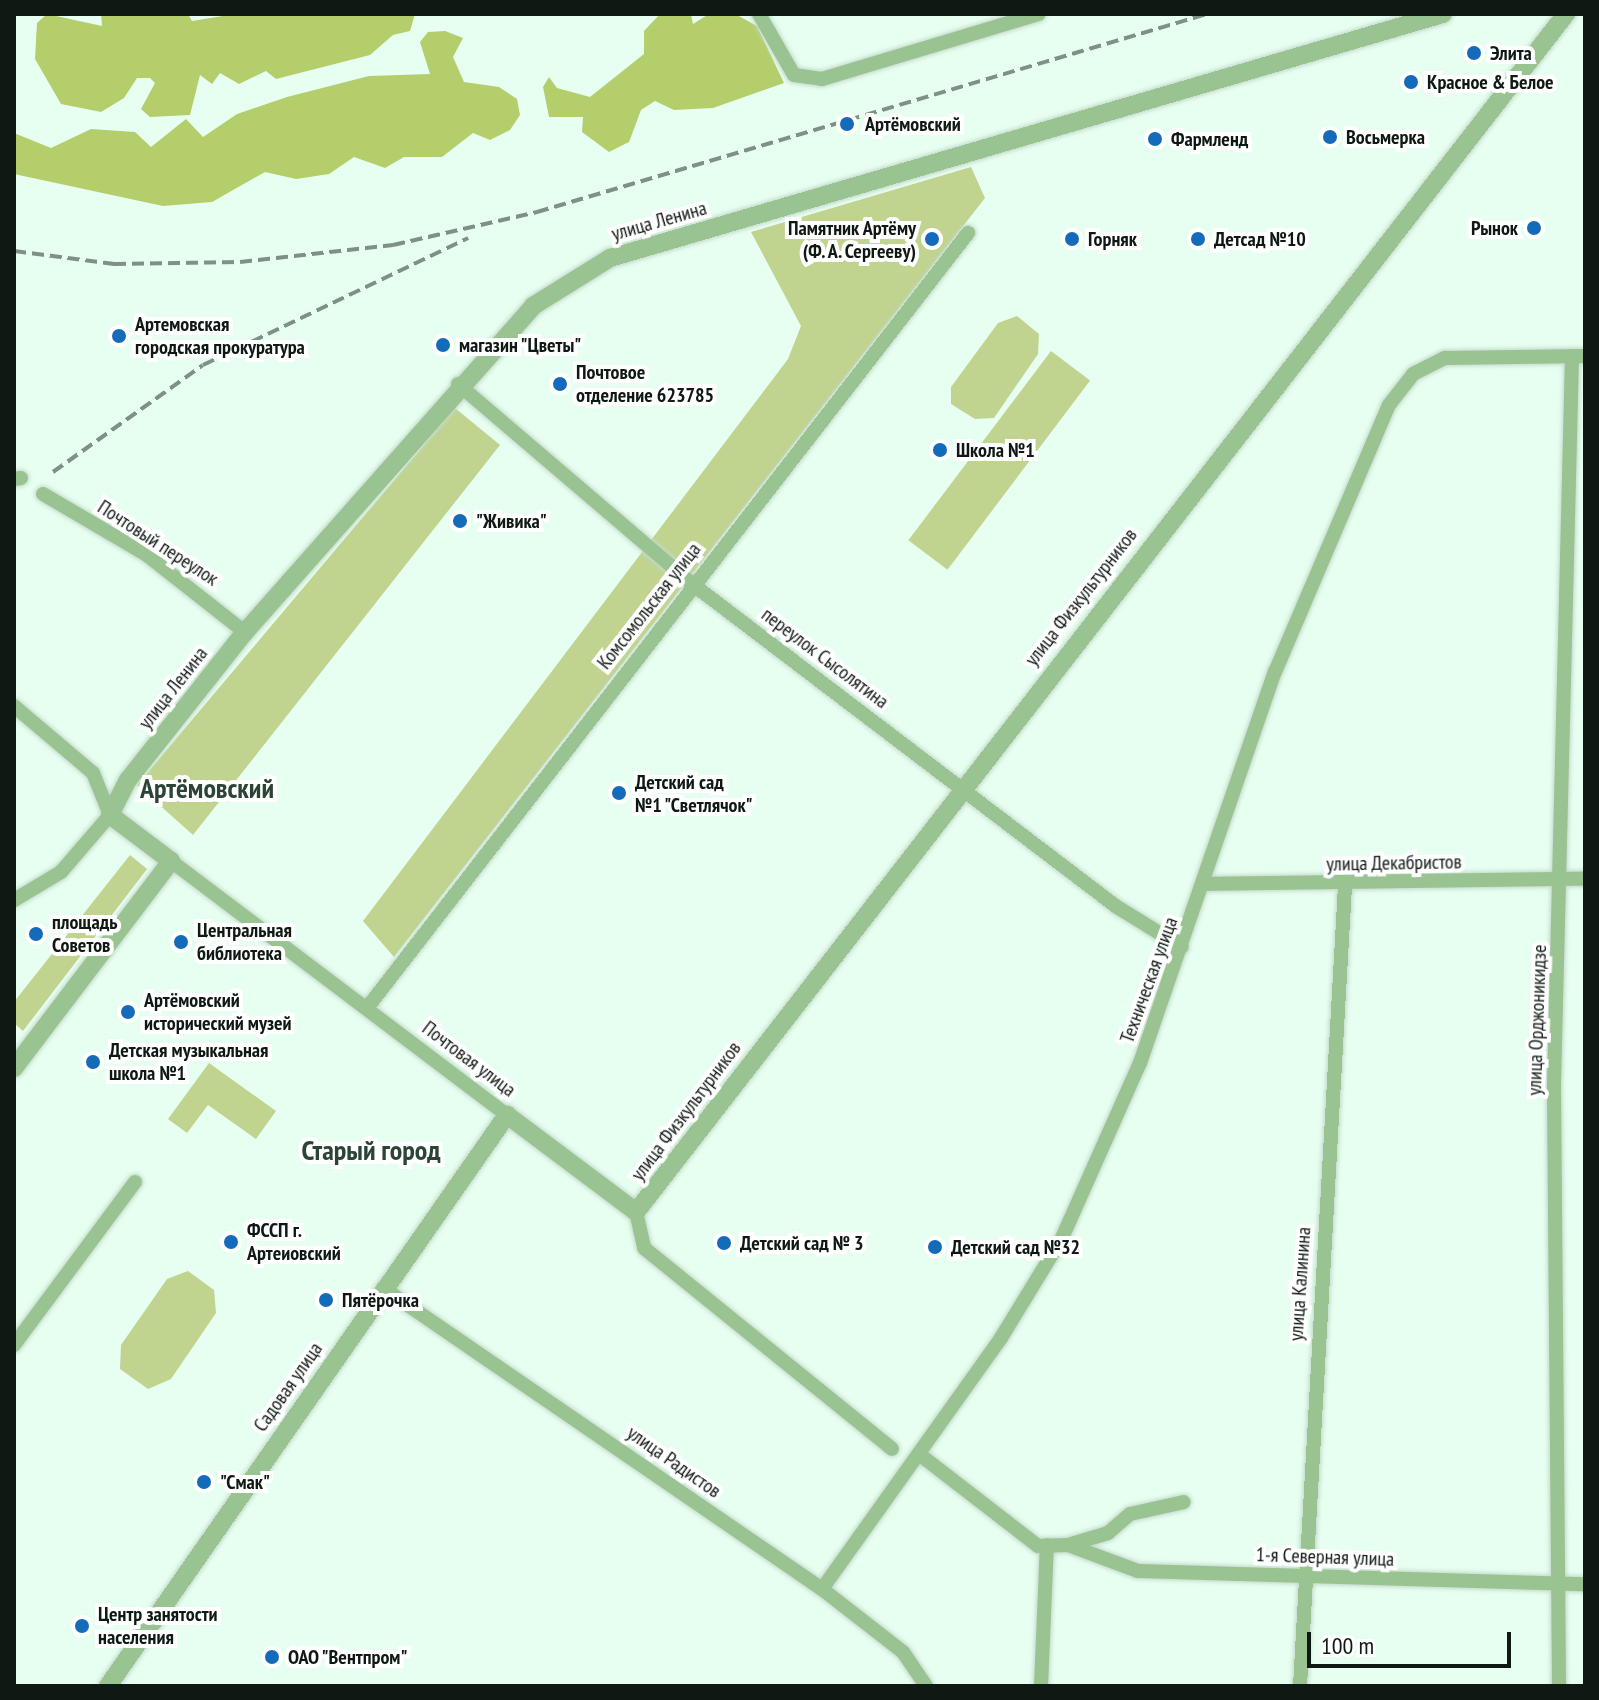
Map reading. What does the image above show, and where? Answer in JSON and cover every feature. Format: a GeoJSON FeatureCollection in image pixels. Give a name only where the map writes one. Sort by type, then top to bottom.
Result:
{"type":"FeatureCollection","features":[{"type":"Feature","properties":{"kind":"street"},"geometry":{"type":"LineString","coordinates":[[759,14],[794,75],[822,79],[1038,14]]}},
{"type":"Feature","properties":{"kind":"street","name":"улица Ленина"},"geometry":{"type":"LineString","coordinates":[[110,815],[128,780],[245,632],[458,384],[533,306],[610,258],[1443,14]]}},
{"type":"Feature","properties":{"kind":"street","name":"улица Физкультурников"},"geometry":{"type":"LineString","coordinates":[[636,1212],[962,786],[1566,14]]}},
{"type":"Feature","properties":{"kind":"street","name":"Комсомольская улица"},"geometry":{"type":"LineString","coordinates":[[367,1008],[691,583],[968,233]]}},
{"type":"Feature","properties":{"kind":"street","name":"Техническая улица"},"geometry":{"type":"LineString","coordinates":[[822,1589],[919,1454],[1062,1238],[1182,947],[1275,672],[1389,405],[1413,374],[1445,358],[1579,356]]}},
{"type":"Feature","properties":{"kind":"street","name":"улица Орджоникидзе"},"geometry":{"type":"LineString","coordinates":[[1559,1686],[1555,1584],[1554,1083],[1579,356]]}},
{"type":"Feature","properties":{"kind":"street","name":"переулок Сысолятина"},"geometry":{"type":"LineString","coordinates":[[458,384],[691,583],[962,786],[1117,907],[1182,947]]}},
{"type":"Feature","properties":{"kind":"street","name":"Почтовый переулок"},"geometry":{"type":"LineString","coordinates":[[43,494],[147,555],[245,632]]}},
{"type":"Feature","properties":{"kind":"street"},"geometry":{"type":"LineString","coordinates":[[14,706],[93,773],[110,815],[61,872],[14,900]]}},
{"type":"Feature","properties":{"kind":"street","name":"Почтовая улица"},"geometry":{"type":"LineString","coordinates":[[110,815],[636,1212]]}},
{"type":"Feature","properties":{"kind":"street"},"geometry":{"type":"LineString","coordinates":[[14,1068],[171,861]]}},
{"type":"Feature","properties":{"kind":"street","name":"улица Декабристов"},"geometry":{"type":"LineString","coordinates":[[1204,884],[1345,885],[1585,879]]}},
{"type":"Feature","properties":{"kind":"street","name":"улица Калинина"},"geometry":{"type":"LineString","coordinates":[[1300,1686],[1301,1576],[1345,885]]}},
{"type":"Feature","properties":{"kind":"street","name":"Садовая улица"},"geometry":{"type":"LineString","coordinates":[[108,1686],[383,1288],[507,1115]]}},
{"type":"Feature","properties":{"kind":"street"},"geometry":{"type":"LineString","coordinates":[[14,1345],[135,1182]]}},
{"type":"Feature","properties":{"kind":"street"},"geometry":{"type":"LineString","coordinates":[[636,1212],[644,1248],[892,1449]]}},
{"type":"Feature","properties":{"kind":"street","name":"улица Радистов"},"geometry":{"type":"LineString","coordinates":[[383,1288],[822,1589],[903,1652],[926,1686]]}},
{"type":"Feature","properties":{"kind":"street"},"geometry":{"type":"LineString","coordinates":[[919,1454],[1047,1545],[1041,1686]]}},
{"type":"Feature","properties":{"kind":"street","name":"1-я Северная улица"},"geometry":{"type":"LineString","coordinates":[[1047,1545],[1068,1545],[1108,1533],[1130,1514],[1184,1502]]}},
{"type":"Feature","properties":{"kind":"street","name":"1-я Северная улица"},"geometry":{"type":"LineString","coordinates":[[1068,1545],[1138,1571],[1585,1584]]}},
{"type":"Feature","properties":{"kind":"green space"},"geometry":{"type":"Polygon","coordinates":[[[47,14],[102,26],[101,14],[188,14],[192,21],[235,14],[415,14],[410,31],[393,35],[370,55],[276,79],[266,71],[239,84],[220,73],[212,84],[200,75],[190,115],[150,117],[141,109],[155,83],[150,78],[137,78],[124,98],[101,112],[61,104],[35,59],[37,23],[47,14]]]}},
{"type":"Feature","properties":{"kind":"green space"},"geometry":{"type":"Polygon","coordinates":[[[660,14],[691,14],[693,24],[709,14],[735,14],[757,26],[784,83],[713,108],[674,110],[655,101],[641,110],[629,142],[609,152],[582,132],[583,117],[549,117],[543,87],[549,77],[557,88],[590,97],[644,54],[644,31],[660,14]]]}},
{"type":"Feature","properties":{"kind":"green space"},"geometry":{"type":"Polygon","coordinates":[[[445,31],[463,38],[453,57],[464,82],[499,87],[517,99],[520,115],[510,130],[490,140],[473,133],[442,157],[404,157],[385,168],[354,157],[329,174],[296,179],[265,172],[212,202],[163,206],[14,174],[14,133],[51,148],[91,129],[135,132],[151,147],[186,119],[203,137],[237,114],[287,97],[369,76],[430,74],[420,42],[428,32],[445,31]]]}},
{"type":"Feature","properties":{"kind":"green space"},"geometry":{"type":"Polygon","coordinates":[[[971,167],[985,198],[394,957],[363,921],[788,359],[801,326],[751,232],[971,167]]]}},
{"type":"Feature","properties":{"kind":"green space"},"geometry":{"type":"Polygon","coordinates":[[[1017,316],[1039,334],[1038,354],[994,418],[975,419],[951,404],[951,387],[998,323],[1017,316]]]}},
{"type":"Feature","properties":{"kind":"green space"},"geometry":{"type":"Polygon","coordinates":[[[1051,351],[1090,380],[948,570],[908,540],[1051,351]]]}},
{"type":"Feature","properties":{"kind":"green space"},"geometry":{"type":"Polygon","coordinates":[[[455,408],[500,445],[193,835],[137,785],[455,408]]]}},
{"type":"Feature","properties":{"kind":"green space"},"geometry":{"type":"Polygon","coordinates":[[[130,855],[147,869],[23,1031],[14,1023],[14,1002],[130,855]]]}},
{"type":"Feature","properties":{"kind":"green space"},"geometry":{"type":"Polygon","coordinates":[[[209,1063],[276,1111],[256,1139],[208,1105],[187,1133],[168,1119],[209,1063]]]}},
{"type":"Feature","properties":{"kind":"green space"},"geometry":{"type":"Polygon","coordinates":[[[188,1271],[214,1290],[216,1313],[171,1379],[148,1389],[120,1369],[121,1345],[167,1279],[188,1271]]]}},
{"type":"Feature","properties":{"kind":"railway"},"geometry":{"type":"LineString","coordinates":[[14,251],[114,264],[240,262],[393,245],[537,212],[1207,14]]}},
{"type":"Feature","properties":{"kind":"railway"},"geometry":{"type":"LineString","coordinates":[[53,472],[203,365],[468,238]]}},
{"type":"Feature","properties":{"kind":"place","name":"Элита"},"geometry":{"type":"Point","coordinates":[1474,53]}},
{"type":"Feature","properties":{"kind":"place","name":"Красное & Белое"},"geometry":{"type":"Point","coordinates":[1411,82]}},
{"type":"Feature","properties":{"kind":"place","name":"Артёмовский"},"geometry":{"type":"Point","coordinates":[847,124]}},
{"type":"Feature","properties":{"kind":"place","name":"Восьмерка"},"geometry":{"type":"Point","coordinates":[1330,137]}},
{"type":"Feature","properties":{"kind":"place","name":"Фармленд"},"geometry":{"type":"Point","coordinates":[1155,139]}},
{"type":"Feature","properties":{"kind":"place","name":"Рынок"},"geometry":{"type":"Point","coordinates":[1534,228]}},
{"type":"Feature","properties":{"kind":"place","name":"Памятник Артёму (Ф. А. Сергееву)"},"geometry":{"type":"Point","coordinates":[932,239]}},
{"type":"Feature","properties":{"kind":"place","name":"Горняк"},"geometry":{"type":"Point","coordinates":[1072,239]}},
{"type":"Feature","properties":{"kind":"place","name":"Детсад №10"},"geometry":{"type":"Point","coordinates":[1198,239]}},
{"type":"Feature","properties":{"kind":"place","name":"Артемовская городская прокуратура"},"geometry":{"type":"Point","coordinates":[119,336]}},
{"type":"Feature","properties":{"kind":"place","name":"магазин \"Цветы\""},"geometry":{"type":"Point","coordinates":[443,345]}},
{"type":"Feature","properties":{"kind":"place","name":"Почтовое отделение 623785"},"geometry":{"type":"Point","coordinates":[560,384]}},
{"type":"Feature","properties":{"kind":"place","name":"Школа №1"},"geometry":{"type":"Point","coordinates":[940,450]}},
{"type":"Feature","properties":{"kind":"place","name":"\"Живика\""},"geometry":{"type":"Point","coordinates":[460,521]}},
{"type":"Feature","properties":{"kind":"place","name":"Детский сад №1 \"Светлячок\""},"geometry":{"type":"Point","coordinates":[619,793]}},
{"type":"Feature","properties":{"kind":"place","name":"площадь Советов"},"geometry":{"type":"Point","coordinates":[36,934]}},
{"type":"Feature","properties":{"kind":"place","name":"Центральная библиотека"},"geometry":{"type":"Point","coordinates":[181,942]}},
{"type":"Feature","properties":{"kind":"place","name":"Артёмовский исторический музей"},"geometry":{"type":"Point","coordinates":[128,1012]}},
{"type":"Feature","properties":{"kind":"place","name":"Детская музыкальная школа №1"},"geometry":{"type":"Point","coordinates":[93,1062]}},
{"type":"Feature","properties":{"kind":"place","name":"ФССП г. Артеиовский"},"geometry":{"type":"Point","coordinates":[231,1242]}},
{"type":"Feature","properties":{"kind":"place","name":"Детский сад № 3"},"geometry":{"type":"Point","coordinates":[724,1243]}},
{"type":"Feature","properties":{"kind":"place","name":"Детский сад №32"},"geometry":{"type":"Point","coordinates":[935,1247]}},
{"type":"Feature","properties":{"kind":"place","name":"Пятёрочка"},"geometry":{"type":"Point","coordinates":[326,1300]}},
{"type":"Feature","properties":{"kind":"place","name":"\"Смак\""},"geometry":{"type":"Point","coordinates":[204,1482]}},
{"type":"Feature","properties":{"kind":"place","name":"Центр занятости населения"},"geometry":{"type":"Point","coordinates":[82,1626]}},
{"type":"Feature","properties":{"kind":"place","name":"ОАО \"Вентпром\""},"geometry":{"type":"Point","coordinates":[272,1657]}},
{"type":"Feature","properties":{"kind":"district","name":"Артёмовский"},"geometry":{"type":"Point","coordinates":[207,788]}},
{"type":"Feature","properties":{"kind":"district","name":"Старый город"},"geometry":{"type":"Point","coordinates":[371,1150]}}]}
